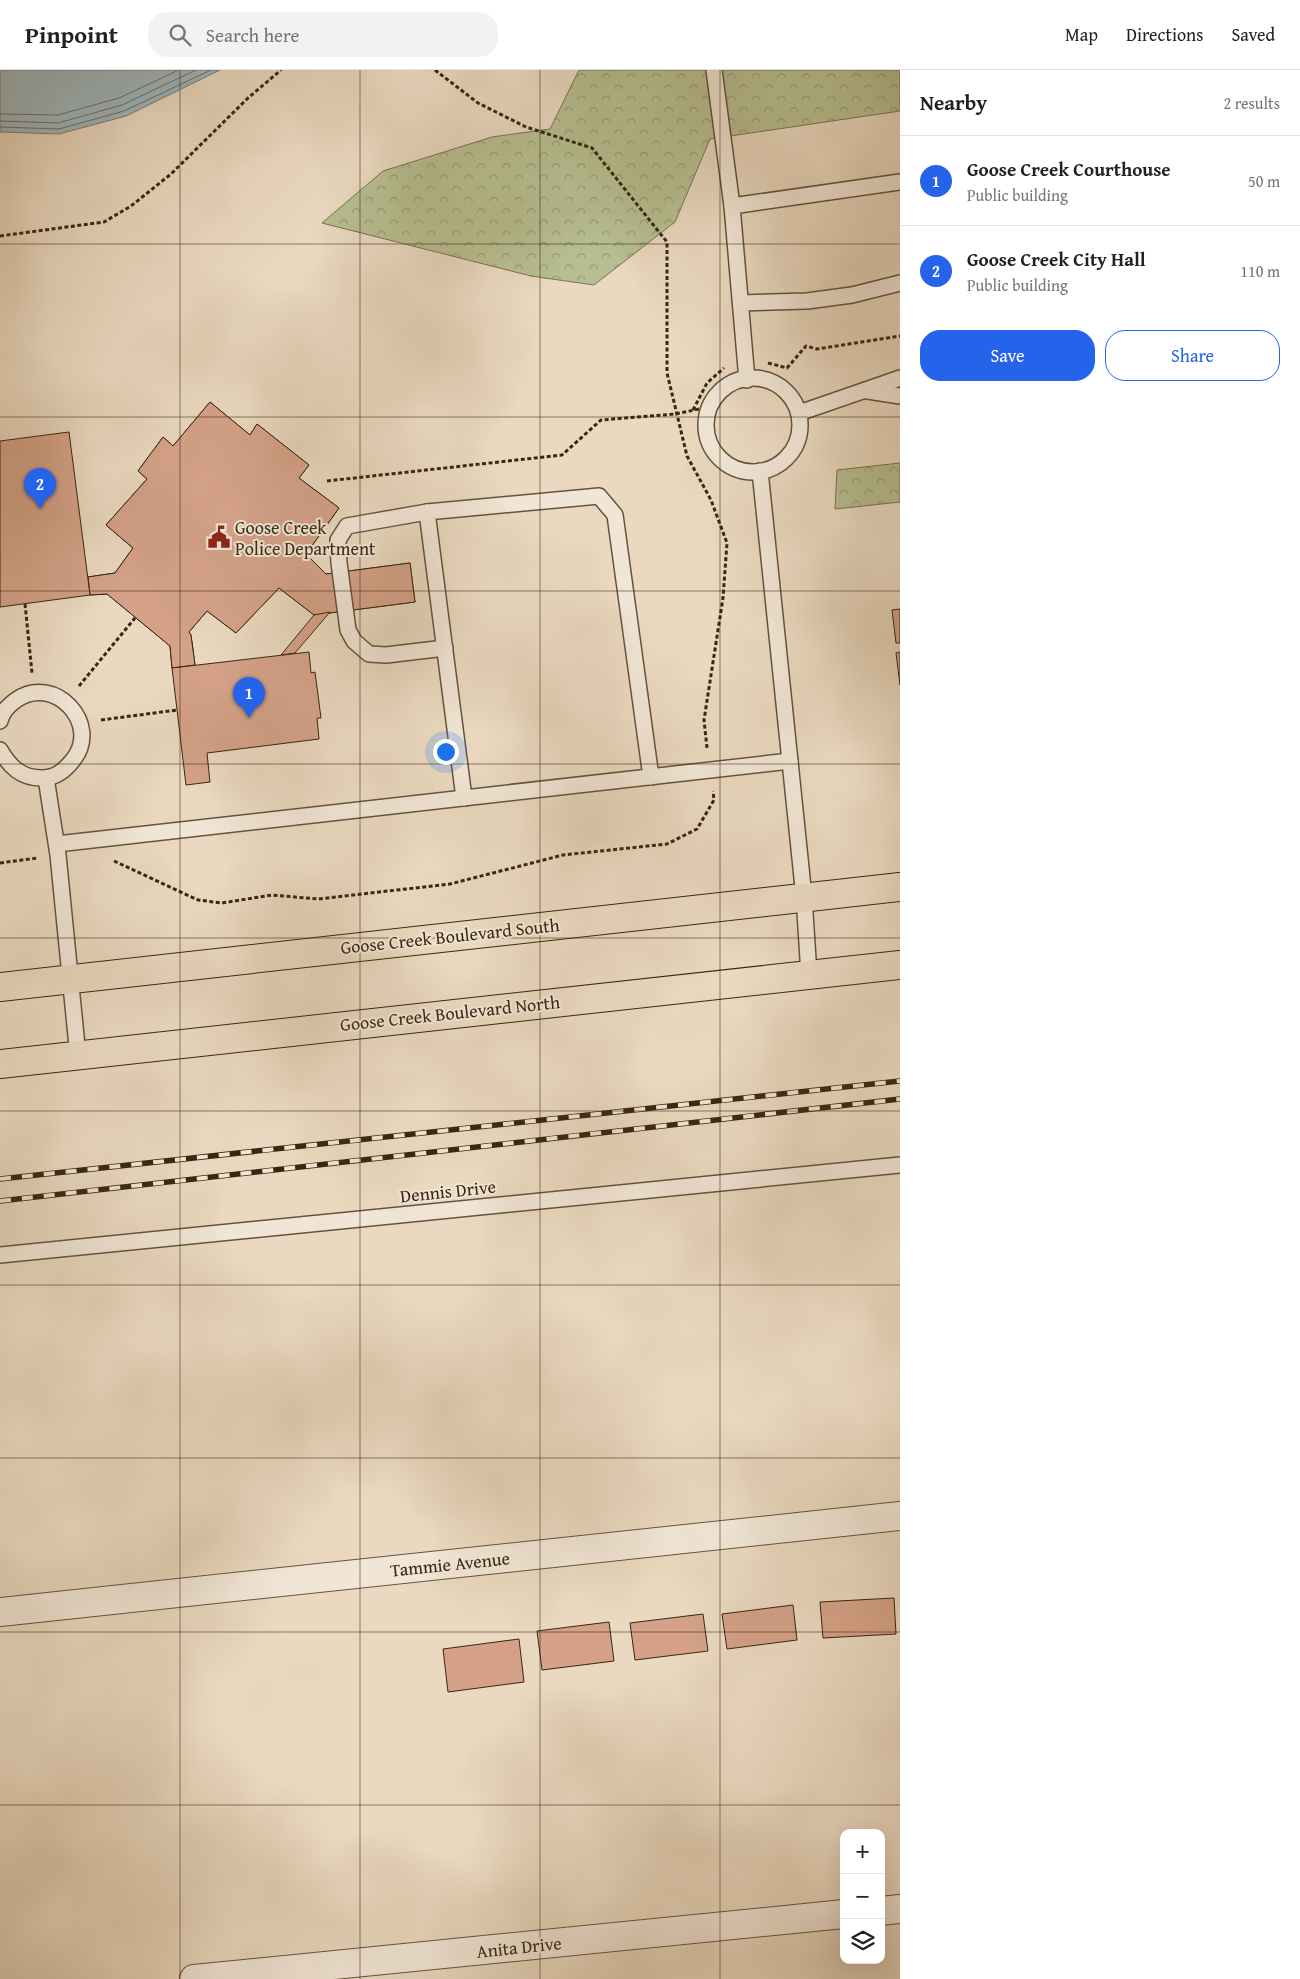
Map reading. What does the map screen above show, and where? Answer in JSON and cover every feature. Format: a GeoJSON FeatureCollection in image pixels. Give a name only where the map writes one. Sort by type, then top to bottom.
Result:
{"type":"FeatureCollection","features":[{"type":"Feature","properties":{"kind":"highway","name":"Goose Creek Boulevard South"},"geometry":{"type":"LineString","coordinates":[[0,986],[900,887]]}},
{"type":"Feature","properties":{"kind":"highway","name":"Goose Creek Boulevard North"},"geometry":{"type":"LineString","coordinates":[[0,1064],[900,965]]}},
{"type":"Feature","properties":{"kind":"street","name":"Tammie Avenue"},"geometry":{"type":"LineString","coordinates":[[0,1612],[900,1516]]}},
{"type":"Feature","properties":{"kind":"street"},"geometry":{"type":"LineString","coordinates":[[885,1911],[900,1909]]}},
{"type":"Feature","properties":{"kind":"street","name":"Anita Drive"},"geometry":{"type":"LineString","coordinates":[[194,1979],[840,1914]]}},
{"type":"Feature","properties":{"kind":"lane"},"geometry":{"type":"LineString","coordinates":[[714,70],[732,206],[747,380]]}},
{"type":"Feature","properties":{"kind":"lane"},"geometry":{"type":"LineString","coordinates":[[732,206],[900,182]]}},
{"type":"Feature","properties":{"kind":"lane"},"geometry":{"type":"LineString","coordinates":[[741,303],[807,301],[852,295],[900,283]]}},
{"type":"Feature","properties":{"kind":"lane"},"geometry":{"type":"LineString","coordinates":[[759,378],[775,383],[788,393],[799,413],[800,429],[791,453],[779,464],[760,471],[735,469],[719,458],[710,444],[706,423],[709,407],[722,390],[736,381],[747,380],[759,378]]}},
{"type":"Feature","properties":{"kind":"lane"},"geometry":{"type":"LineString","coordinates":[[799,413],[900,378]]}},
{"type":"Feature","properties":{"kind":"lane"},"geometry":{"type":"LineString","coordinates":[[864,391],[900,396]]}},
{"type":"Feature","properties":{"kind":"lane"},"geometry":{"type":"LineString","coordinates":[[760,471],[804,897],[810,974]]}},
{"type":"Feature","properties":{"kind":"lane"},"geometry":{"type":"LineString","coordinates":[[445,648],[386,655],[369,654],[354,641],[348,630],[339,563],[338,540],[347,526],[427,512],[599,496],[614,514],[651,777]]}},
{"type":"Feature","properties":{"kind":"lane"},"geometry":{"type":"LineString","coordinates":[[427,512],[464,798]]}},
{"type":"Feature","properties":{"kind":"lane"},"geometry":{"type":"LineString","coordinates":[[0,721],[9,705],[20,697],[35,692],[44,692],[59,697],[72,707],[81,723],[83,737],[79,753],[65,770],[46,778],[34,778],[21,774],[9,765],[0,750]]}},
{"type":"Feature","properties":{"kind":"lane"},"geometry":{"type":"LineString","coordinates":[[58,850],[464,798],[790,761]]}},
{"type":"Feature","properties":{"kind":"lane"},"geometry":{"type":"LineString","coordinates":[[46,778],[58,850],[78,1056]]}},
{"type":"Feature","properties":{"kind":"lane","name":"Dennis Drive"},"geometry":{"type":"LineString","coordinates":[[0,1255],[900,1164]]}},
{"type":"Feature","properties":{"kind":"path"},"geometry":{"type":"LineString","coordinates":[[0,236],[104,222],[132,206],[170,174],[248,98],[281,70]]}},
{"type":"Feature","properties":{"kind":"path"},"geometry":{"type":"LineString","coordinates":[[108,858],[198,900],[222,903],[272,895],[318,899],[450,884],[563,855],[666,844],[697,829],[714,800],[704,720],[722,598],[727,543],[712,500],[687,456],[675,414],[667,374],[667,242],[592,148],[526,127],[478,103],[435,70]]}},
{"type":"Feature","properties":{"kind":"path"},"geometry":{"type":"LineString","coordinates":[[693,411],[707,383],[719,370],[732,363],[760,360],[787,368],[806,346],[817,349],[900,336]]}},
{"type":"Feature","properties":{"kind":"path"},"geometry":{"type":"LineString","coordinates":[[328,480],[562,455],[601,420],[675,414],[709,407]]}},
{"type":"Feature","properties":{"kind":"path"},"geometry":{"type":"LineString","coordinates":[[25,604],[35,692]]}},
{"type":"Feature","properties":{"kind":"path"},"geometry":{"type":"LineString","coordinates":[[65,702],[135,618]]}},
{"type":"Feature","properties":{"kind":"path"},"geometry":{"type":"LineString","coordinates":[[81,723],[178,710]]}},
{"type":"Feature","properties":{"kind":"path"},"geometry":{"type":"LineString","coordinates":[[0,863],[58,850]]}},
{"type":"Feature","properties":{"kind":"green space"},"geometry":{"type":"Polygon","coordinates":[[[579,70],[900,70],[900,111],[710,139],[675,222],[594,285],[531,276],[322,223],[383,171],[492,137],[550,129],[579,70]]]}},
{"type":"Feature","properties":{"kind":"green space"},"geometry":{"type":"Polygon","coordinates":[[[900,463],[900,502],[835,509],[837,470],[900,463]]]}},
{"type":"Feature","properties":{"kind":"water"},"geometry":{"type":"Polygon","coordinates":[[[0,70],[220,70],[126,116],[59,134],[0,132],[0,70]]]}},
{"type":"Feature","properties":{"kind":"building","name":"Goose Creek Police Department"},"geometry":{"type":"Polygon","coordinates":[[[210,402],[250,435],[257,424],[309,465],[299,478],[339,508],[306,554],[326,574],[410,563],[415,602],[314,615],[279,588],[236,633],[207,611],[189,632],[195,665],[172,668],[170,646],[107,594],[90,595],[88,577],[115,573],[133,548],[106,525],[147,479],[138,471],[163,437],[173,446],[210,402]],[[215,494],[184,532],[193,540],[196,536],[213,550],[209,554],[218,561],[250,522],[215,494]]]}},
{"type":"Feature","properties":{"kind":"building","name":"Goose Creek Police Department"},"geometry":{"type":"Polygon","coordinates":[[[210,402],[250,435],[257,424],[309,465],[299,478],[339,508],[306,554],[326,574],[410,563],[415,602],[314,615],[279,588],[236,633],[207,611],[189,632],[195,665],[172,668],[170,646],[107,594],[90,595],[88,577],[115,573],[133,548],[106,525],[147,479],[138,471],[163,437],[173,446],[210,402]]]}},
{"type":"Feature","properties":{"kind":"building"},"geometry":{"type":"Polygon","coordinates":[[[69,432],[90,595],[0,607],[0,441],[69,432]]]}},
{"type":"Feature","properties":{"kind":"building"},"geometry":{"type":"Polygon","coordinates":[[[900,609],[900,643],[896,643],[892,610],[900,609]]]}},
{"type":"Feature","properties":{"kind":"building"},"geometry":{"type":"Polygon","coordinates":[[[330,612],[295,653],[281,655],[314,615],[330,612]]]}},
{"type":"Feature","properties":{"kind":"building"},"geometry":{"type":"Polygon","coordinates":[[[309,652],[311,673],[315,672],[321,718],[317,718],[319,739],[207,753],[210,782],[186,785],[172,668],[309,652]]]}},
{"type":"Feature","properties":{"kind":"building"},"geometry":{"type":"Polygon","coordinates":[[[900,652],[900,685],[896,653],[900,652]]]}},
{"type":"Feature","properties":{"kind":"building"},"geometry":{"type":"Polygon","coordinates":[[[894,1598],[896,1634],[823,1638],[820,1602],[894,1598]]]}},
{"type":"Feature","properties":{"kind":"building"},"geometry":{"type":"Polygon","coordinates":[[[793,1605],[797,1640],[727,1649],[722,1614],[793,1605]]]}},
{"type":"Feature","properties":{"kind":"building"},"geometry":{"type":"Polygon","coordinates":[[[703,1614],[708,1651],[635,1660],[630,1623],[703,1614]]]}},
{"type":"Feature","properties":{"kind":"building"},"geometry":{"type":"Polygon","coordinates":[[[609,1622],[614,1661],[542,1670],[537,1631],[609,1622]]]}},
{"type":"Feature","properties":{"kind":"building"},"geometry":{"type":"Polygon","coordinates":[[[519,1639],[524,1682],[448,1692],[443,1649],[519,1639]]]}},
{"type":"Feature","properties":{"kind":"railway"},"geometry":{"type":"LineString","coordinates":[[0,1179],[900,1081]]}},
{"type":"Feature","properties":{"kind":"railway"},"geometry":{"type":"LineString","coordinates":[[0,1201],[900,1099]]}},
{"type":"Feature","properties":{"kind":"place","name":"Goose Creek City Hall"},"geometry":{"type":"Point","coordinates":[40,509]}},
{"type":"Feature","properties":{"kind":"place","name":"Goose Creek Police Department"},"geometry":{"type":"Point","coordinates":[219,537]}},
{"type":"Feature","properties":{"kind":"place","name":"Goose Creek Courthouse"},"geometry":{"type":"Point","coordinates":[249,718]}}]}
